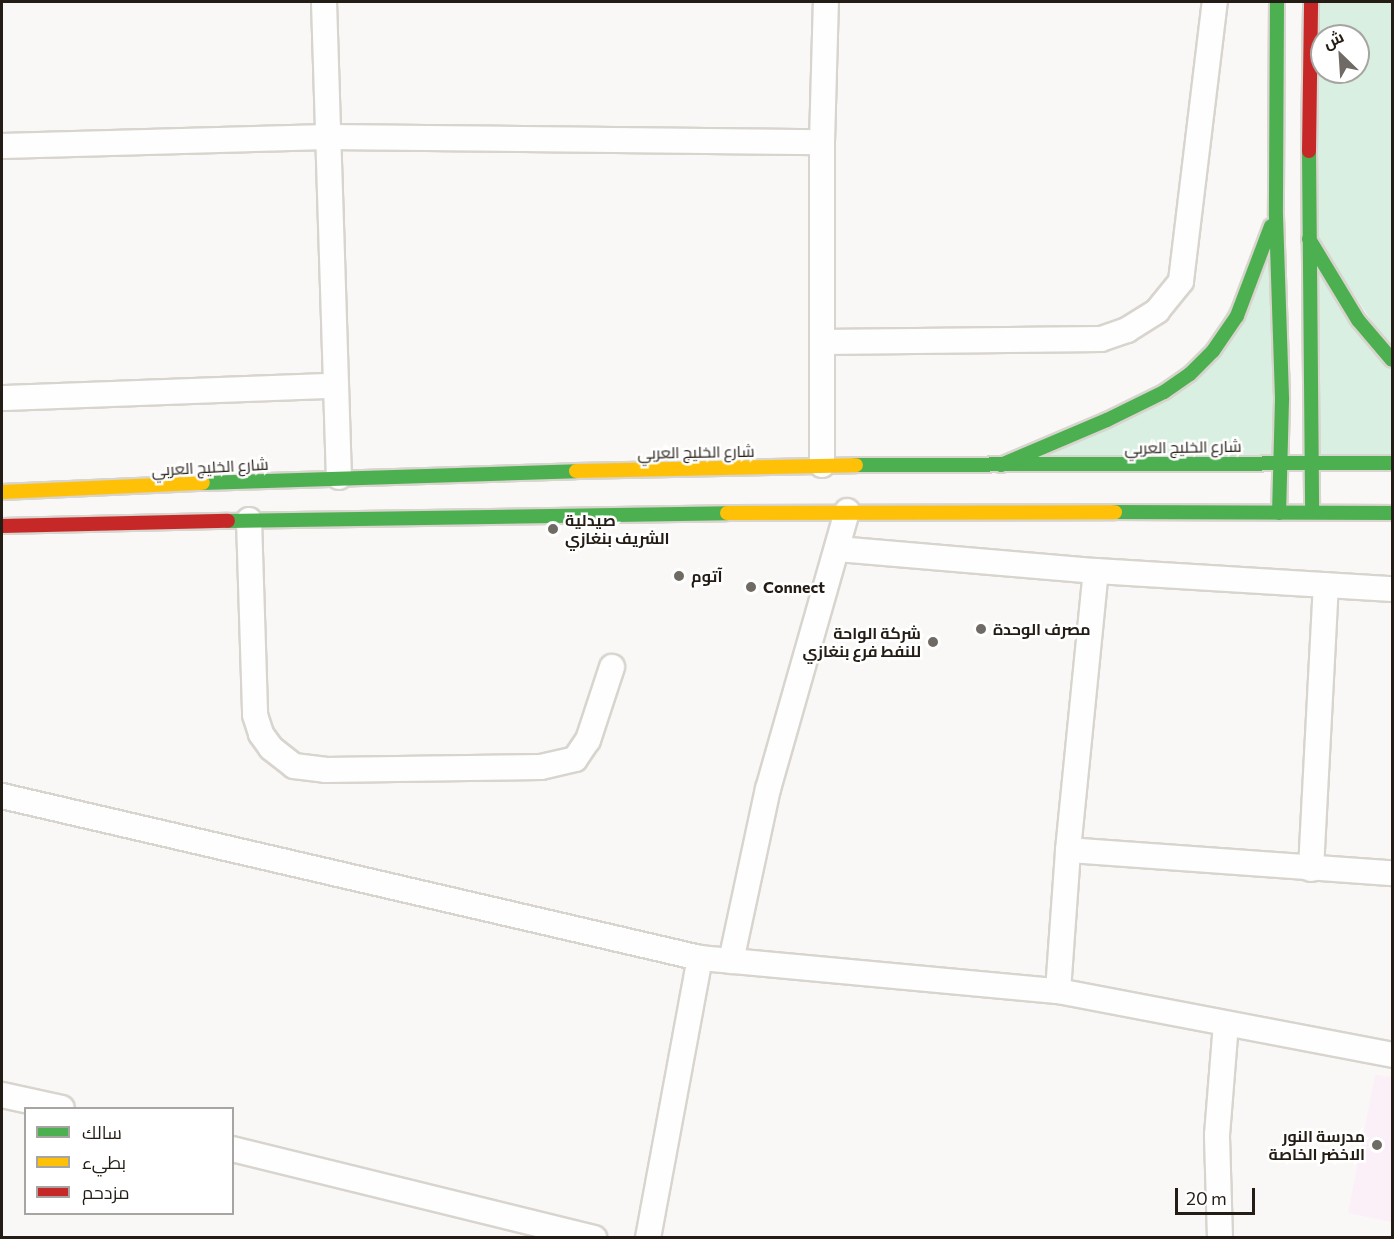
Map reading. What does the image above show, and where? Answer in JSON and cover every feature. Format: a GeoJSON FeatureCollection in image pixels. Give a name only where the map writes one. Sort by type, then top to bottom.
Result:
{"type":"FeatureCollection","features":[{"type":"Feature","properties":{"kind":"main road"},"geometry":{"type":"LineString","coordinates":[[1277,2],[1275,216],[1282,400],[1279,513]]}},
{"type":"Feature","properties":{"kind":"main road"},"geometry":{"type":"LineString","coordinates":[[1311,2],[1308,237],[1309,462],[1312,512]]}},
{"type":"Feature","properties":{"kind":"main road"},"geometry":{"type":"LineString","coordinates":[[1001,465],[1107,420],[1164,392],[1190,374],[1213,351],[1237,316],[1275,216]]}},
{"type":"Feature","properties":{"kind":"main road"},"geometry":{"type":"LineString","coordinates":[[1308,237],[1353,312],[1386,356],[1392,360]]}},
{"type":"Feature","properties":{"kind":"main road","name":"شارع الخليج العربي"},"geometry":{"type":"LineString","coordinates":[[2,492],[339,477],[822,465],[1392,463]]}},
{"type":"Feature","properties":{"kind":"main road"},"geometry":{"type":"LineString","coordinates":[[2,526],[847,511],[1392,513]]}},
{"type":"Feature","properties":{"kind":"street"},"geometry":{"type":"LineString","coordinates":[[324,2],[334,386],[339,477]]}},
{"type":"Feature","properties":{"kind":"street"},"geometry":{"type":"LineString","coordinates":[[822,465],[822,142],[826,2]]}},
{"type":"Feature","properties":{"kind":"street"},"geometry":{"type":"LineString","coordinates":[[822,342],[1101,339],[1127,330],[1157,311],[1181,281],[1215,2]]}},
{"type":"Feature","properties":{"kind":"street"},"geometry":{"type":"LineString","coordinates":[[2,146],[327,137],[822,142]]}},
{"type":"Feature","properties":{"kind":"street"},"geometry":{"type":"LineString","coordinates":[[2,398],[334,386]]}},
{"type":"Feature","properties":{"kind":"street"},"geometry":{"type":"LineString","coordinates":[[731,961],[771,778],[847,511]]}},
{"type":"Feature","properties":{"kind":"street"},"geometry":{"type":"LineString","coordinates":[[249,520],[255,715],[261,734],[271,748],[294,766],[325,770],[541,767],[575,759],[588,740],[612,667]]}},
{"type":"Feature","properties":{"kind":"street"},"geometry":{"type":"LineString","coordinates":[[838,549],[1096,571],[1392,589]]}},
{"type":"Feature","properties":{"kind":"street"},"geometry":{"type":"LineString","coordinates":[[1058,991],[1068,850],[1096,571]]}},
{"type":"Feature","properties":{"kind":"street"},"geometry":{"type":"LineString","coordinates":[[1311,869],[1326,585]]}},
{"type":"Feature","properties":{"kind":"street"},"geometry":{"type":"LineString","coordinates":[[2,796],[700,958],[1058,991],[1392,1055]]}},
{"type":"Feature","properties":{"kind":"street"},"geometry":{"type":"LineString","coordinates":[[1068,850],[1392,873]]}},
{"type":"Feature","properties":{"kind":"street"},"geometry":{"type":"LineString","coordinates":[[648,1238],[700,958]]}},
{"type":"Feature","properties":{"kind":"street"},"geometry":{"type":"LineString","coordinates":[[1220,1238],[1217,1135],[1226,1024]]}},
{"type":"Feature","properties":{"kind":"street"},"geometry":{"type":"LineString","coordinates":[[2,1095],[57,1107]]}},
{"type":"Feature","properties":{"kind":"street"},"geometry":{"type":"LineString","coordinates":[[234,1149],[594,1238]]}},
{"type":"Feature","properties":{"kind":"shaded area","name":"مدرسة النور الاخضر الخاصة"},"geometry":{"type":"Polygon","coordinates":[[[1375,1075],[1392,1077],[1392,1222],[1348,1213],[1375,1075]]]}},
{"type":"Feature","properties":{"kind":"green space"},"geometry":{"type":"Polygon","coordinates":[[[1318,2],[1392,2],[1392,352],[1316,237],[1317,84],[1370,84],[1370,24],[1318,24],[1318,2]]]}},
{"type":"Feature","properties":{"kind":"green space"},"geometry":{"type":"Polygon","coordinates":[[[1273,230],[1277,459],[1014,463],[1190,378],[1273,230]]]}},
{"type":"Feature","properties":{"kind":"green space"},"geometry":{"type":"Polygon","coordinates":[[[1310,243],[1392,364],[1392,461],[1312,459],[1310,243]]]}},
{"type":"Feature","properties":{"kind":"traffic: fast"},"geometry":{"type":"LineString","coordinates":[[1277,2],[1276,216],[1282,400],[1279,513]]}},
{"type":"Feature","properties":{"kind":"traffic: fast"},"geometry":{"type":"LineString","coordinates":[[1309,151],[1312,512]]}},
{"type":"Feature","properties":{"kind":"traffic: fast"},"geometry":{"type":"LineString","coordinates":[[1001,465],[1107,420],[1164,392],[1190,374],[1213,351],[1237,316],[1271,226]]}},
{"type":"Feature","properties":{"kind":"traffic: fast"},"geometry":{"type":"LineString","coordinates":[[1309,239],[1358,320],[1392,360]]}},
{"type":"Feature","properties":{"kind":"traffic: fast"},"geometry":{"type":"LineString","coordinates":[[856,465],[1392,463]]}},
{"type":"Feature","properties":{"kind":"traffic: fast"},"geometry":{"type":"LineString","coordinates":[[203,483],[576,471]]}},
{"type":"Feature","properties":{"kind":"traffic: fast"},"geometry":{"type":"LineString","coordinates":[[1115,512],[1392,513]]}},
{"type":"Feature","properties":{"kind":"traffic: fast"},"geometry":{"type":"LineString","coordinates":[[228,521],[727,513]]}},
{"type":"Feature","properties":{"kind":"traffic: slow"},"geometry":{"type":"LineString","coordinates":[[576,471],[856,465]]}},
{"type":"Feature","properties":{"kind":"traffic: slow"},"geometry":{"type":"LineString","coordinates":[[2,492],[203,483]]}},
{"type":"Feature","properties":{"kind":"traffic: slow"},"geometry":{"type":"LineString","coordinates":[[727,513],[1115,512]]}},
{"type":"Feature","properties":{"kind":"traffic: jam"},"geometry":{"type":"LineString","coordinates":[[1309,151],[1311,2]]}},
{"type":"Feature","properties":{"kind":"traffic: jam"},"geometry":{"type":"LineString","coordinates":[[2,526],[228,521]]}},
{"type":"Feature","properties":{"kind":"place","name":"صيدلية الشريف بنغازي"},"geometry":{"type":"Point","coordinates":[553,529]}},
{"type":"Feature","properties":{"kind":"place","name":"آتوم"},"geometry":{"type":"Point","coordinates":[679,576]}},
{"type":"Feature","properties":{"kind":"place","name":"Connect"},"geometry":{"type":"Point","coordinates":[751,587]}},
{"type":"Feature","properties":{"kind":"place","name":"مصرف الوحدة"},"geometry":{"type":"Point","coordinates":[981,629]}},
{"type":"Feature","properties":{"kind":"place","name":"شركة الواحة للنفط فرع بنغازي"},"geometry":{"type":"Point","coordinates":[933,642]}},
{"type":"Feature","properties":{"kind":"place","name":"مدرسة النور الاخضر الخاصة"},"geometry":{"type":"Point","coordinates":[1377,1145]}}]}
